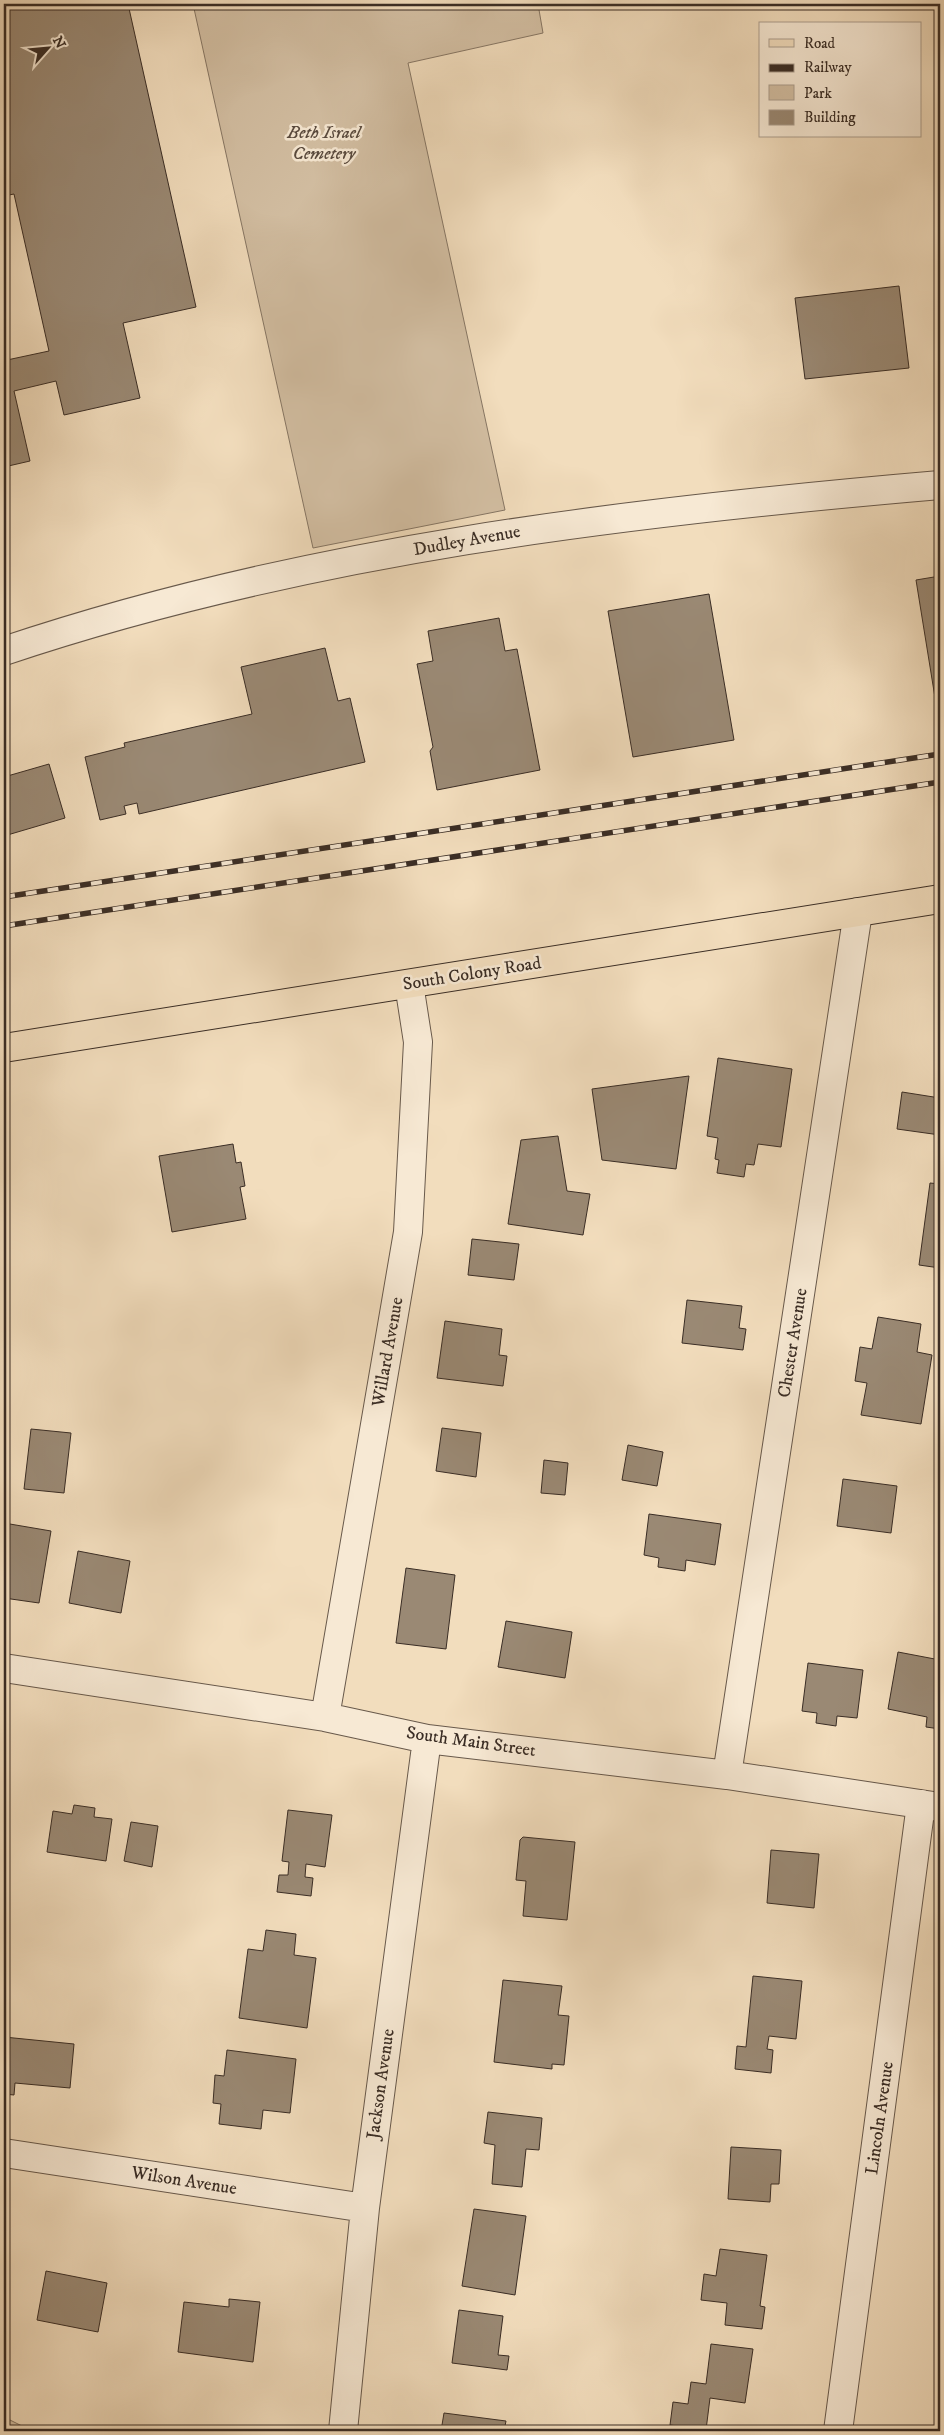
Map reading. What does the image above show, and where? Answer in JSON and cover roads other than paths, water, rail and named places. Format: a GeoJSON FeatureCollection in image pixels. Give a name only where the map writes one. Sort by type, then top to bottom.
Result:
{"type":"FeatureCollection","features":[{"type":"Feature","properties":{"kind":"main road","name":"South Colony Road"},"geometry":{"type":"LineString","coordinates":[[4,1048],[940,899]]}},
{"type":"Feature","properties":{"kind":"street","name":"Dudley Avenue"},"geometry":{"type":"LineString","coordinates":[[4,650],[198,593],[514,532],[671,511],[940,485]]}},
{"type":"Feature","properties":{"kind":"street","name":"Chester Avenue"},"geometry":{"type":"LineString","coordinates":[[727,1775],[858,912]]}},
{"type":"Feature","properties":{"kind":"street","name":"Willard Avenue"},"geometry":{"type":"LineString","coordinates":[[325,1717],[408,1232],[418,1042],[410,984]]}},
{"type":"Feature","properties":{"kind":"street","name":"South Main Street"},"geometry":{"type":"LineString","coordinates":[[4,1668],[325,1717],[428,1738],[727,1775],[931,1806]]}},
{"type":"Feature","properties":{"kind":"street","name":"Jackson Avenue"},"geometry":{"type":"LineString","coordinates":[[343,2431],[365,2208],[428,1738]]}},
{"type":"Feature","properties":{"kind":"street","name":"Lincoln Avenue"},"geometry":{"type":"LineString","coordinates":[[838,2431],[931,1806]]}},
{"type":"Feature","properties":{"kind":"street","name":"Wilson Avenue"},"geometry":{"type":"LineString","coordinates":[[4,2153],[365,2208]]}},
{"type":"Feature","properties":{"kind":"railway"},"geometry":{"type":"LineString","coordinates":[[4,897],[940,754]]}},
{"type":"Feature","properties":{"kind":"railway"},"geometry":{"type":"LineString","coordinates":[[4,926],[940,782]]}},
{"type":"Feature","properties":{"kind":"park label","name":"Beth Israel Cemetery"},"geometry":{"type":"Point","coordinates":[324,143]}}]}
